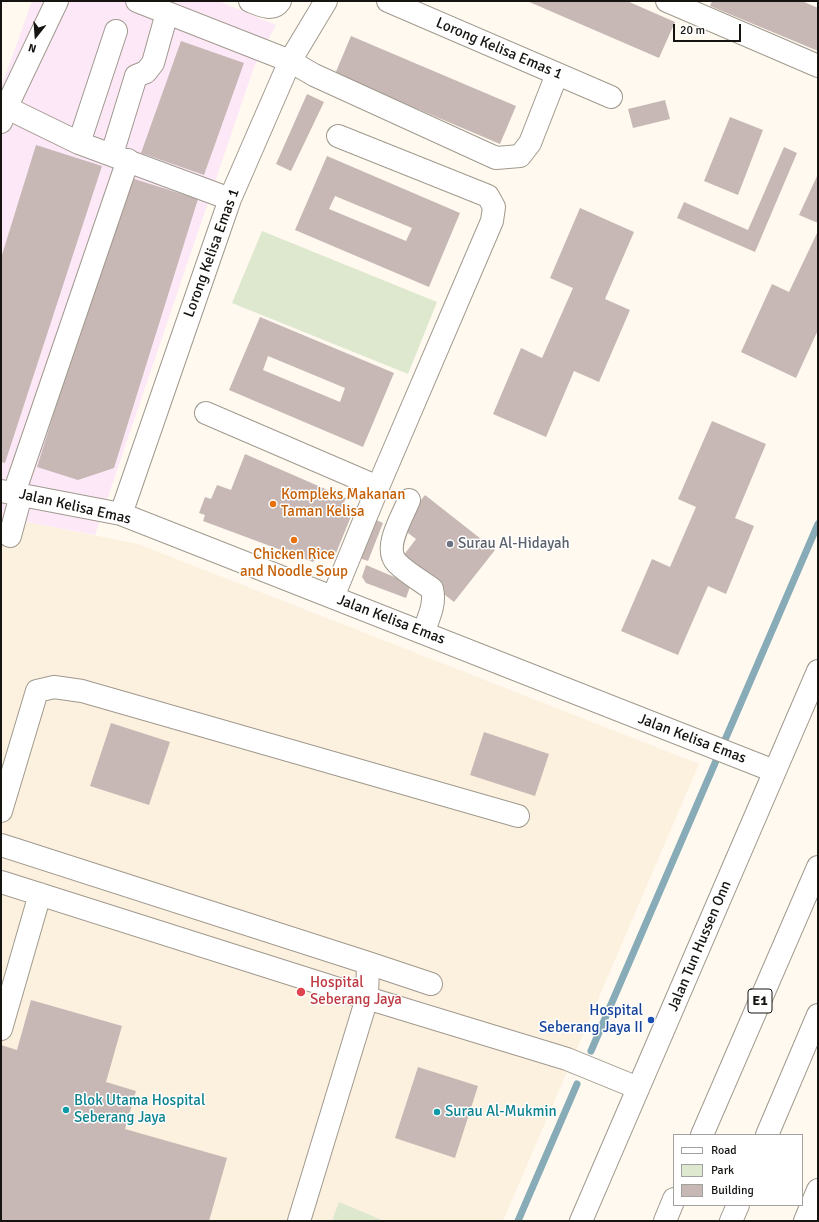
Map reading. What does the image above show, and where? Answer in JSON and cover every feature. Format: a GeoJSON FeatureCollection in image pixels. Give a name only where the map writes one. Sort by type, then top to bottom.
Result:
{"type":"FeatureCollection","features":[{"type":"Feature","properties":{"kind":"main road"},"geometry":{"type":"LineString","coordinates":[[57,1],[3,112],[230,199]]}},
{"type":"Feature","properties":{"kind":"main road"},"geometry":{"type":"LineString","coordinates":[[137,1],[290,61],[321,78],[496,158],[520,156],[530,142],[557,74]]}},
{"type":"Feature","properties":{"kind":"main road"},"geometry":{"type":"LineString","coordinates":[[250,1],[268,8],[278,4],[280,1]]}},
{"type":"Feature","properties":{"kind":"main road","name":"Lorong Kelisa Emas 1"},"geometry":{"type":"LineString","coordinates":[[121,514],[230,199],[290,61],[326,1]]}},
{"type":"Feature","properties":{"kind":"main road","name":"Lorong Kelisa Emas 1"},"geometry":{"type":"LineString","coordinates":[[388,1],[611,97]]}},
{"type":"Feature","properties":{"kind":"main road"},"geometry":{"type":"LineString","coordinates":[[667,1],[692,6],[818,66]]}},
{"type":"Feature","properties":{"kind":"main road"},"geometry":{"type":"LineString","coordinates":[[10,536],[12,493],[120,157],[136,76],[146,72],[153,63],[167,13]]}},
{"type":"Feature","properties":{"kind":"main road"},"geometry":{"type":"LineString","coordinates":[[78,142],[116,31]]}},
{"type":"Feature","properties":{"kind":"main road"},"geometry":{"type":"LineString","coordinates":[[333,598],[378,487],[492,221],[494,207],[488,196],[338,136]]}},
{"type":"Feature","properties":{"kind":"main road"},"geometry":{"type":"LineString","coordinates":[[206,412],[378,487]]}},
{"type":"Feature","properties":{"kind":"main road","name":"Jalan Kelisa Emas"},"geometry":{"type":"LineString","coordinates":[[12,493],[121,514],[774,771]]}},
{"type":"Feature","properties":{"kind":"main road"},"geometry":{"type":"LineString","coordinates":[[409,500],[393,541],[392,553],[397,563],[432,590],[434,596],[432,607],[423,633]]}},
{"type":"Feature","properties":{"kind":"main road","name":"Jalan Tun Hussen Onn"},"geometry":{"type":"LineString","coordinates":[[581,1221],[818,671]]}},
{"type":"Feature","properties":{"kind":"main road"},"geometry":{"type":"LineString","coordinates":[[1,811],[37,691],[54,687],[82,691],[518,816]]}},
{"type":"Feature","properties":{"kind":"main road"},"geometry":{"type":"LineString","coordinates":[[1,845],[431,984]]}},
{"type":"Feature","properties":{"kind":"main road","name":"E1"},"geometry":{"type":"LineString","coordinates":[[702,1134],[818,867]]}},
{"type":"Feature","properties":{"kind":"main road"},"geometry":{"type":"LineString","coordinates":[[1,882],[367,998],[567,1059],[638,1088]]}},
{"type":"Feature","properties":{"kind":"main road"},"geometry":{"type":"LineString","coordinates":[[1,1030],[40,894]]}},
{"type":"Feature","properties":{"kind":"main road"},"geometry":{"type":"LineString","coordinates":[[299,1221],[367,998],[368,963]]}},
{"type":"Feature","properties":{"kind":"main road"},"geometry":{"type":"LineString","coordinates":[[767,1134],[818,1015]]}},
{"type":"Feature","properties":{"kind":"main road"},"geometry":{"type":"LineString","coordinates":[[805,1221],[818,1190]]}},
{"type":"Feature","properties":{"kind":"main road"},"geometry":{"type":"LineString","coordinates":[[665,1221],[673,1201]]}},
{"type":"Feature","properties":{"kind":"main road"},"geometry":{"type":"LineString","coordinates":[[731,1221],[738,1206]]}},
{"type":"Feature","properties":{"kind":"shaded area"},"geometry":{"type":"Polygon","coordinates":[[[32,1],[218,1],[276,25],[254,67],[95,535],[1,517],[1,88],[32,1]]]}},
{"type":"Feature","properties":{"kind":"shaded area","name":"Hospital Seberang Jaya"},"geometry":{"type":"Polygon","coordinates":[[[1,517],[138,544],[699,764],[503,1221],[1,1221],[1,517]]]}},
{"type":"Feature","properties":{"kind":"green space"},"geometry":{"type":"Polygon","coordinates":[[[262,231],[437,302],[408,374],[232,303],[262,231]]]}},
{"type":"Feature","properties":{"kind":"green space"},"geometry":{"type":"Polygon","coordinates":[[[339,1202],[384,1221],[332,1221],[339,1202]]]}},
{"type":"Feature","properties":{"kind":"building"},"geometry":{"type":"Polygon","coordinates":[[[527,1],[627,1],[675,22],[659,58],[527,1]]]}},
{"type":"Feature","properties":{"kind":"building"},"geometry":{"type":"Polygon","coordinates":[[[712,1],[802,1],[818,8],[818,51],[710,6],[712,1]]]}},
{"type":"Feature","properties":{"kind":"building"},"geometry":{"type":"Polygon","coordinates":[[[351,36],[516,106],[500,144],[335,74],[351,36]]]}},
{"type":"Feature","properties":{"kind":"building"},"geometry":{"type":"Polygon","coordinates":[[[181,41],[244,63],[204,175],[141,153],[181,41]]]}},
{"type":"Feature","properties":{"kind":"building"},"geometry":{"type":"Polygon","coordinates":[[[307,94],[324,102],[291,171],[276,164],[307,94]]]}},
{"type":"Feature","properties":{"kind":"building"},"geometry":{"type":"Polygon","coordinates":[[[665,100],[670,119],[633,128],[628,109],[665,100]]]}},
{"type":"Feature","properties":{"kind":"building"},"geometry":{"type":"Polygon","coordinates":[[[730,117],[763,130],[738,195],[704,181],[730,117]]]}},
{"type":"Feature","properties":{"kind":"building"},"geometry":{"type":"Polygon","coordinates":[[[36,145],[102,166],[5,463],[1,462],[1,258],[36,145]]]}},
{"type":"Feature","properties":{"kind":"building"},"geometry":{"type":"Polygon","coordinates":[[[784,147],[797,153],[755,252],[677,218],[684,202],[748,230],[784,147]]]}},
{"type":"Feature","properties":{"kind":"building"},"geometry":{"type":"Polygon","coordinates":[[[327,156],[460,213],[429,287],[295,230],[327,156]],[[335,196],[329,209],[406,241],[412,228],[335,196]]]}},
{"type":"Feature","properties":{"kind":"building"},"geometry":{"type":"Polygon","coordinates":[[[818,174],[818,223],[799,215],[818,174]]]}},
{"type":"Feature","properties":{"kind":"building"},"geometry":{"type":"Polygon","coordinates":[[[128,177],[198,199],[114,468],[78,480],[37,467],[128,177]]]}},
{"type":"Feature","properties":{"kind":"building"},"geometry":{"type":"Polygon","coordinates":[[[580,208],[634,232],[605,299],[630,310],[599,382],[574,371],[546,437],[493,414],[521,348],[542,358],[573,288],[550,278],[580,208]]]}},
{"type":"Feature","properties":{"kind":"building"},"geometry":{"type":"Polygon","coordinates":[[[818,231],[818,330],[796,378],[741,352],[772,284],[789,292],[818,231]]]}},
{"type":"Feature","properties":{"kind":"building"},"geometry":{"type":"Polygon","coordinates":[[[260,317],[394,373],[363,447],[229,390],[260,317]],[[268,356],[263,370],[340,402],[345,388],[268,356]]]}},
{"type":"Feature","properties":{"kind":"building"},"geometry":{"type":"Polygon","coordinates":[[[712,421],[766,444],[735,518],[754,526],[726,594],[708,586],[678,655],[621,631],[652,559],[670,567],[696,507],[678,499],[712,421]]]}},
{"type":"Feature","properties":{"kind":"building","name":"Kompleks Makanan Taman Kelisa"},"geometry":{"type":"Polygon","coordinates":[[[245,454],[346,498],[341,509],[352,514],[334,558],[323,553],[313,562],[203,521],[205,515],[199,513],[205,497],[211,499],[217,485],[231,490],[245,454]]]}},
{"type":"Feature","properties":{"kind":"building","name":"Surau Al-Hidayah"},"geometry":{"type":"Polygon","coordinates":[[[425,495],[495,550],[454,602],[400,560],[416,539],[400,527],[425,495]]]}},
{"type":"Feature","properties":{"kind":"building"},"geometry":{"type":"Polygon","coordinates":[[[374,519],[383,523],[368,561],[359,558],[374,519]]]}},
{"type":"Feature","properties":{"kind":"building"},"geometry":{"type":"Polygon","coordinates":[[[366,565],[411,584],[406,598],[366,583],[362,577],[366,565]]]}},
{"type":"Feature","properties":{"kind":"building"},"geometry":{"type":"Polygon","coordinates":[[[111,723],[170,742],[149,805],[90,786],[111,723]]]}},
{"type":"Feature","properties":{"kind":"building"},"geometry":{"type":"Polygon","coordinates":[[[484,732],[549,754],[535,796],[470,775],[484,732]]]}},
{"type":"Feature","properties":{"kind":"building","name":"Blok Utama Hospital Seberang Jaya"},"geometry":{"type":"Polygon","coordinates":[[[31,1000],[122,1026],[106,1082],[136,1091],[125,1129],[227,1158],[209,1221],[1,1221],[1,1045],[17,1050],[31,1000]]]}},
{"type":"Feature","properties":{"kind":"building","name":"Surau Al-Mukmin"},"geometry":{"type":"Polygon","coordinates":[[[418,1067],[478,1086],[455,1158],[395,1138],[418,1067]]]}},
{"type":"Feature","properties":{"kind":"waterway"},"geometry":{"type":"LineString","coordinates":[[591,1051],[818,524]]}},
{"type":"Feature","properties":{"kind":"waterway"},"geometry":{"type":"LineString","coordinates":[[518,1221],[577,1084]]}},
{"type":"Feature","properties":{"kind":"place","name":"Kompleks Makanan Taman Kelisa"},"geometry":{"type":"Point","coordinates":[273,504]}},
{"type":"Feature","properties":{"kind":"place","name":"Chicken Rice and Noodle Soup"},"geometry":{"type":"Point","coordinates":[294,540]}},
{"type":"Feature","properties":{"kind":"place","name":"Surau Al-Hidayah"},"geometry":{"type":"Point","coordinates":[450,544]}},
{"type":"Feature","properties":{"kind":"place","name":"Hospital Seberang Jaya"},"geometry":{"type":"Point","coordinates":[301,992]}},
{"type":"Feature","properties":{"kind":"place","name":"Hospital Seberang Jaya II"},"geometry":{"type":"Point","coordinates":[651,1020]}},
{"type":"Feature","properties":{"kind":"place","name":"Blok Utama Hospital Seberang Jaya"},"geometry":{"type":"Point","coordinates":[66,1110]}},
{"type":"Feature","properties":{"kind":"place","name":"Surau Al-Mukmin"},"geometry":{"type":"Point","coordinates":[437,1112]}}]}
